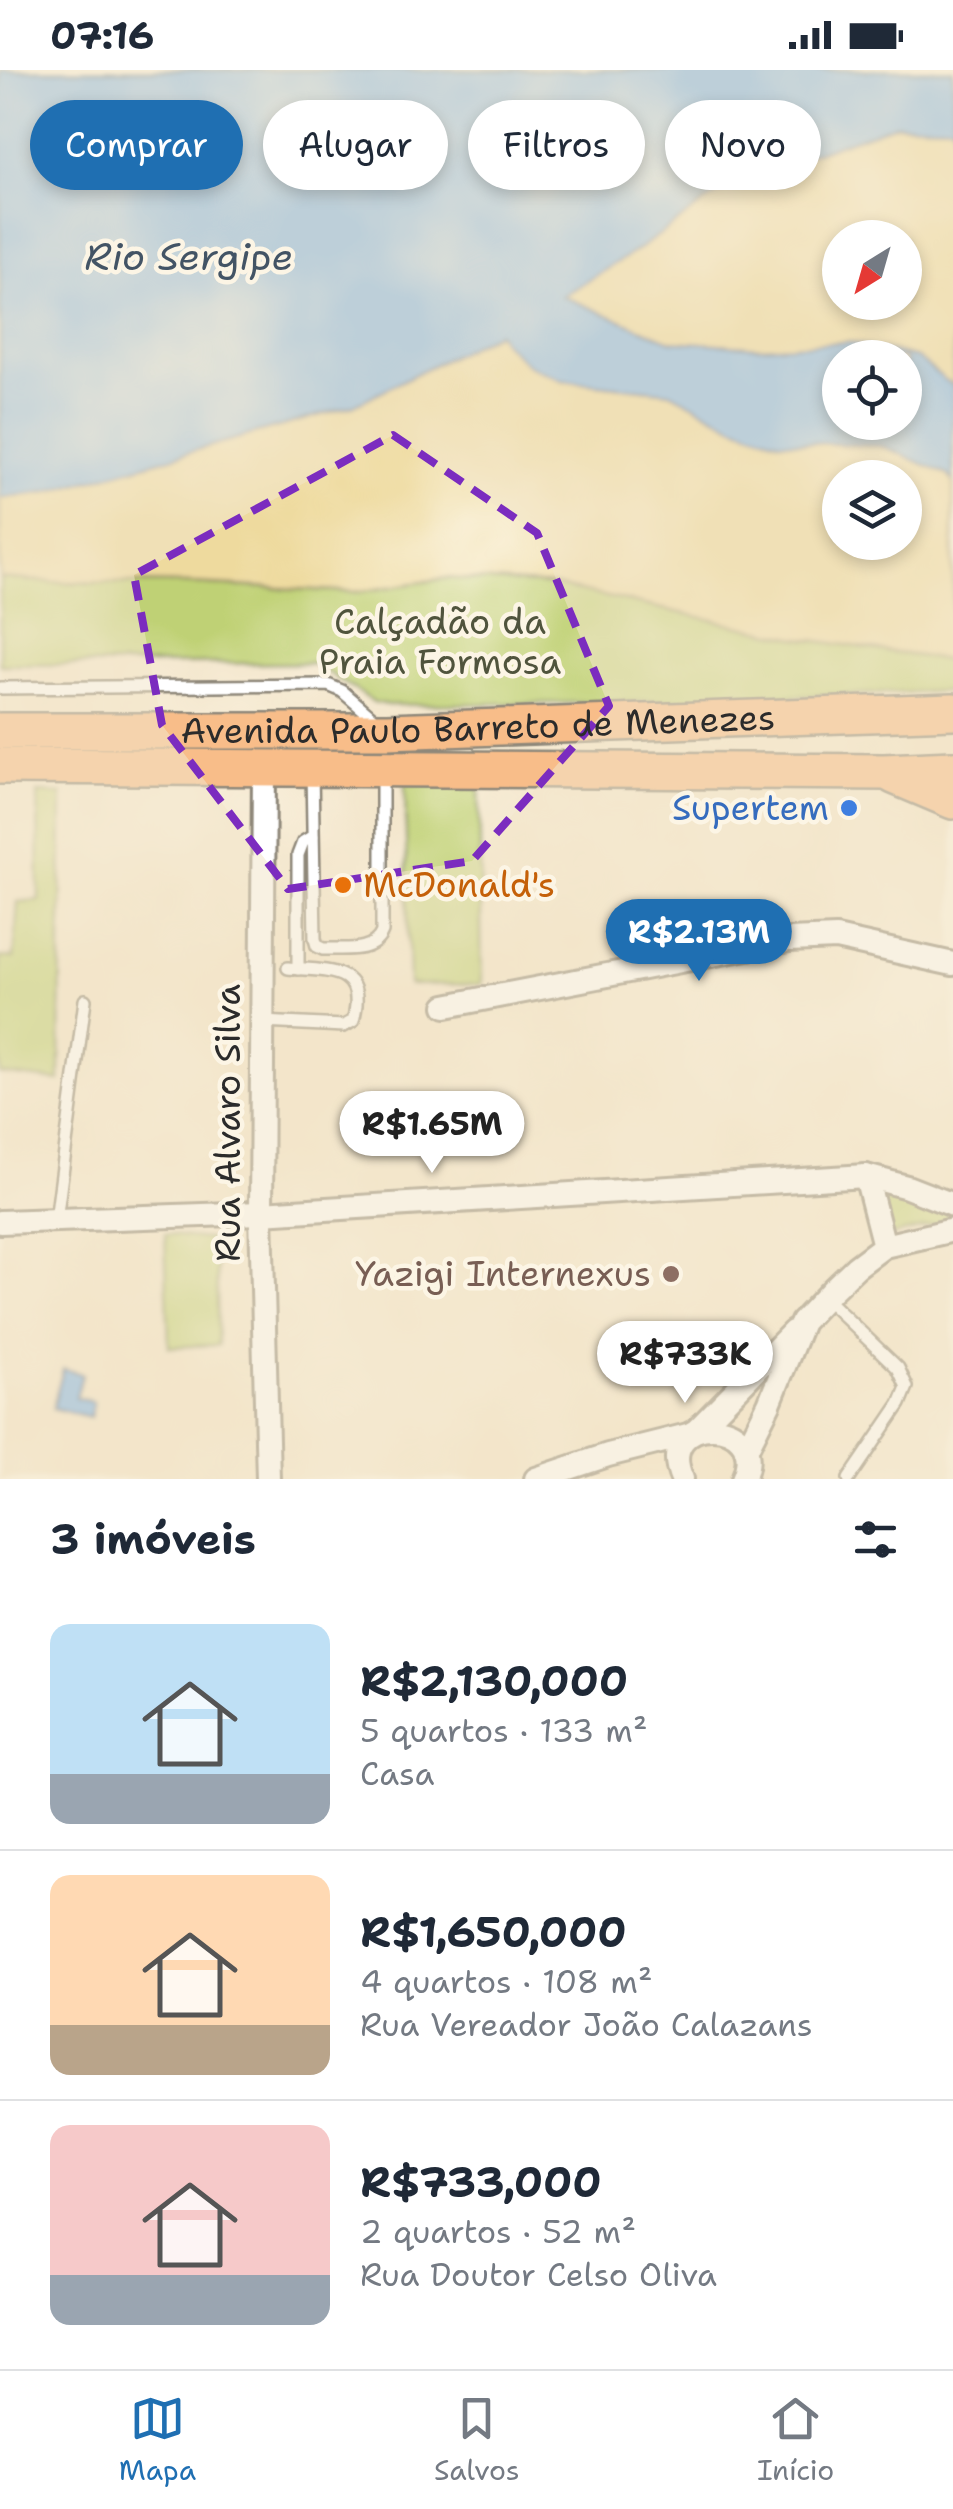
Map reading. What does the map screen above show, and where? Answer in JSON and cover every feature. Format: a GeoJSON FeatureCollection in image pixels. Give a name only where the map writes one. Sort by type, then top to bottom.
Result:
{"type":"FeatureCollection","features":[{"type":"Feature","properties":{"kind":"main road","name":"Avenida Paulo Barreto de Menezes"},"geometry":{"type":"LineString","coordinates":[[0,731],[388,731],[953,711]]}},
{"type":"Feature","properties":{"kind":"main road","name":"Avenida Paulo Barreto de Menezes"},"geometry":{"type":"LineString","coordinates":[[0,766],[884,772],[953,768]]}},
{"type":"Feature","properties":{"kind":"main road"},"geometry":{"type":"LineString","coordinates":[[884,772],[953,801]]}},
{"type":"Feature","properties":{"kind":"street","name":"Rua Alvaro Silva"},"geometry":{"type":"LineString","coordinates":[[264,767],[261,1212],[268,1479]]}},
{"type":"Feature","properties":{"kind":"street"},"geometry":{"type":"LineString","coordinates":[[446,1006],[789,940],[836,938],[953,964]]}},
{"type":"Feature","properties":{"kind":"street"},"geometry":{"type":"LineString","coordinates":[[0,1222],[261,1212],[866,1176],[953,1205]]}},
{"type":"Feature","properties":{"kind":"street"},"geometry":{"type":"LineString","coordinates":[[866,1176],[884,1246]]}},
{"type":"Feature","properties":{"kind":"street"},"geometry":{"type":"LineString","coordinates":[[682,1479],[678,1453],[693,1432],[856,1266],[884,1246],[953,1230]]}},
{"type":"Feature","properties":{"kind":"street"},"geometry":{"type":"LineString","coordinates":[[748,1467],[802,1322]]}},
{"type":"Feature","properties":{"kind":"street"},"geometry":{"type":"LineString","coordinates":[[536,1479],[709,1426],[731,1432],[748,1467]]}},
{"type":"Feature","properties":{"kind":"lane"},"geometry":{"type":"LineString","coordinates":[[0,688],[328,685],[342,691],[388,731]]}},
{"type":"Feature","properties":{"kind":"lane"},"geometry":{"type":"LineString","coordinates":[[312,766],[317,946],[324,949],[370,947],[378,942],[382,932],[382,766]]}},
{"type":"Feature","properties":{"kind":"lane"},"geometry":{"type":"LineString","coordinates":[[262,1022],[344,1026],[353,1021],[356,990],[352,980],[338,973],[293,969],[298,855],[303,842],[313,836]]}},
{"type":"Feature","properties":{"kind":"lane"},"geometry":{"type":"LineString","coordinates":[[56,1220],[85,1000]]}},
{"type":"Feature","properties":{"kind":"lane"},"geometry":{"type":"LineString","coordinates":[[824,1298],[898,1368],[907,1387],[900,1404],[848,1479]]}},
{"type":"Feature","properties":{"kind":"highlighted area"},"geometry":{"type":"Polygon","coordinates":[[[393,435],[537,533],[609,706],[472,861],[288,889],[162,725],[134,575],[393,435]]]}},
{"type":"Feature","properties":{"kind":"green space","name":"Calçadão da Praia Formosa"},"geometry":{"type":"Polygon","coordinates":[[[0,578],[358,592],[447,578],[552,585],[792,637],[953,661],[953,691],[637,702],[388,705],[374,702],[313,663],[0,665],[0,578]]]}},
{"type":"Feature","properties":{"kind":"green space"},"geometry":{"type":"Polygon","coordinates":[[[479,782],[482,984],[409,985],[405,783],[479,782]]]}},
{"type":"Feature","properties":{"kind":"green space"},"geometry":{"type":"Polygon","coordinates":[[[38,793],[62,794],[60,1081],[0,1074],[0,957],[14,958],[18,902],[39,900],[38,793]]]}},
{"type":"Feature","properties":{"kind":"green space"},"geometry":{"type":"Polygon","coordinates":[[[879,1186],[953,1212],[953,1221],[890,1236],[879,1186]]]}},
{"type":"Feature","properties":{"kind":"green space"},"geometry":{"type":"Polygon","coordinates":[[[165,1234],[216,1240],[218,1345],[169,1347],[165,1234]]]}},
{"type":"Feature","properties":{"kind":"sand"},"geometry":{"type":"Polygon","coordinates":[[[897,123],[953,125],[953,386],[922,362],[922,340],[822,340],[822,343],[761,347],[671,341],[561,296],[636,251],[723,190],[821,190],[821,150],[897,123]]]}},
{"type":"Feature","properties":{"kind":"sand"},"geometry":{"type":"Polygon","coordinates":[[[499,332],[562,380],[670,392],[735,426],[780,441],[882,446],[914,460],[822,460],[822,560],[922,560],[922,464],[948,475],[953,481],[953,661],[792,637],[552,585],[447,578],[358,592],[0,578],[0,498],[48,492],[352,406],[499,332]]]}},
{"type":"Feature","properties":{"kind":"water","name":"Rio Sergipe"},"geometry":{"type":"Polygon","coordinates":[[[0,70],[953,70],[953,125],[897,123],[821,150],[821,100],[665,100],[665,190],[723,190],[636,251],[562,296],[671,341],[761,347],[822,343],[822,440],[922,440],[922,362],[953,386],[953,481],[922,460],[882,446],[780,441],[735,426],[670,392],[562,380],[528,365],[502,341],[498,332],[352,406],[47,492],[0,498],[0,70]]]}},
{"type":"Feature","properties":{"kind":"water"},"geometry":{"type":"Polygon","coordinates":[[[63,1369],[82,1374],[76,1398],[93,1402],[90,1417],[53,1408],[63,1369]]]}},
{"type":"Feature","properties":{"kind":"place","name":"Supertem"},"geometry":{"type":"Point","coordinates":[849,808]}},
{"type":"Feature","properties":{"kind":"place","name":"McDonald's"},"geometry":{"type":"Point","coordinates":[343,885]}},
{"type":"Feature","properties":{"kind":"place","name":"Yazigi Internexus"},"geometry":{"type":"Point","coordinates":[671,1274]}}]}
